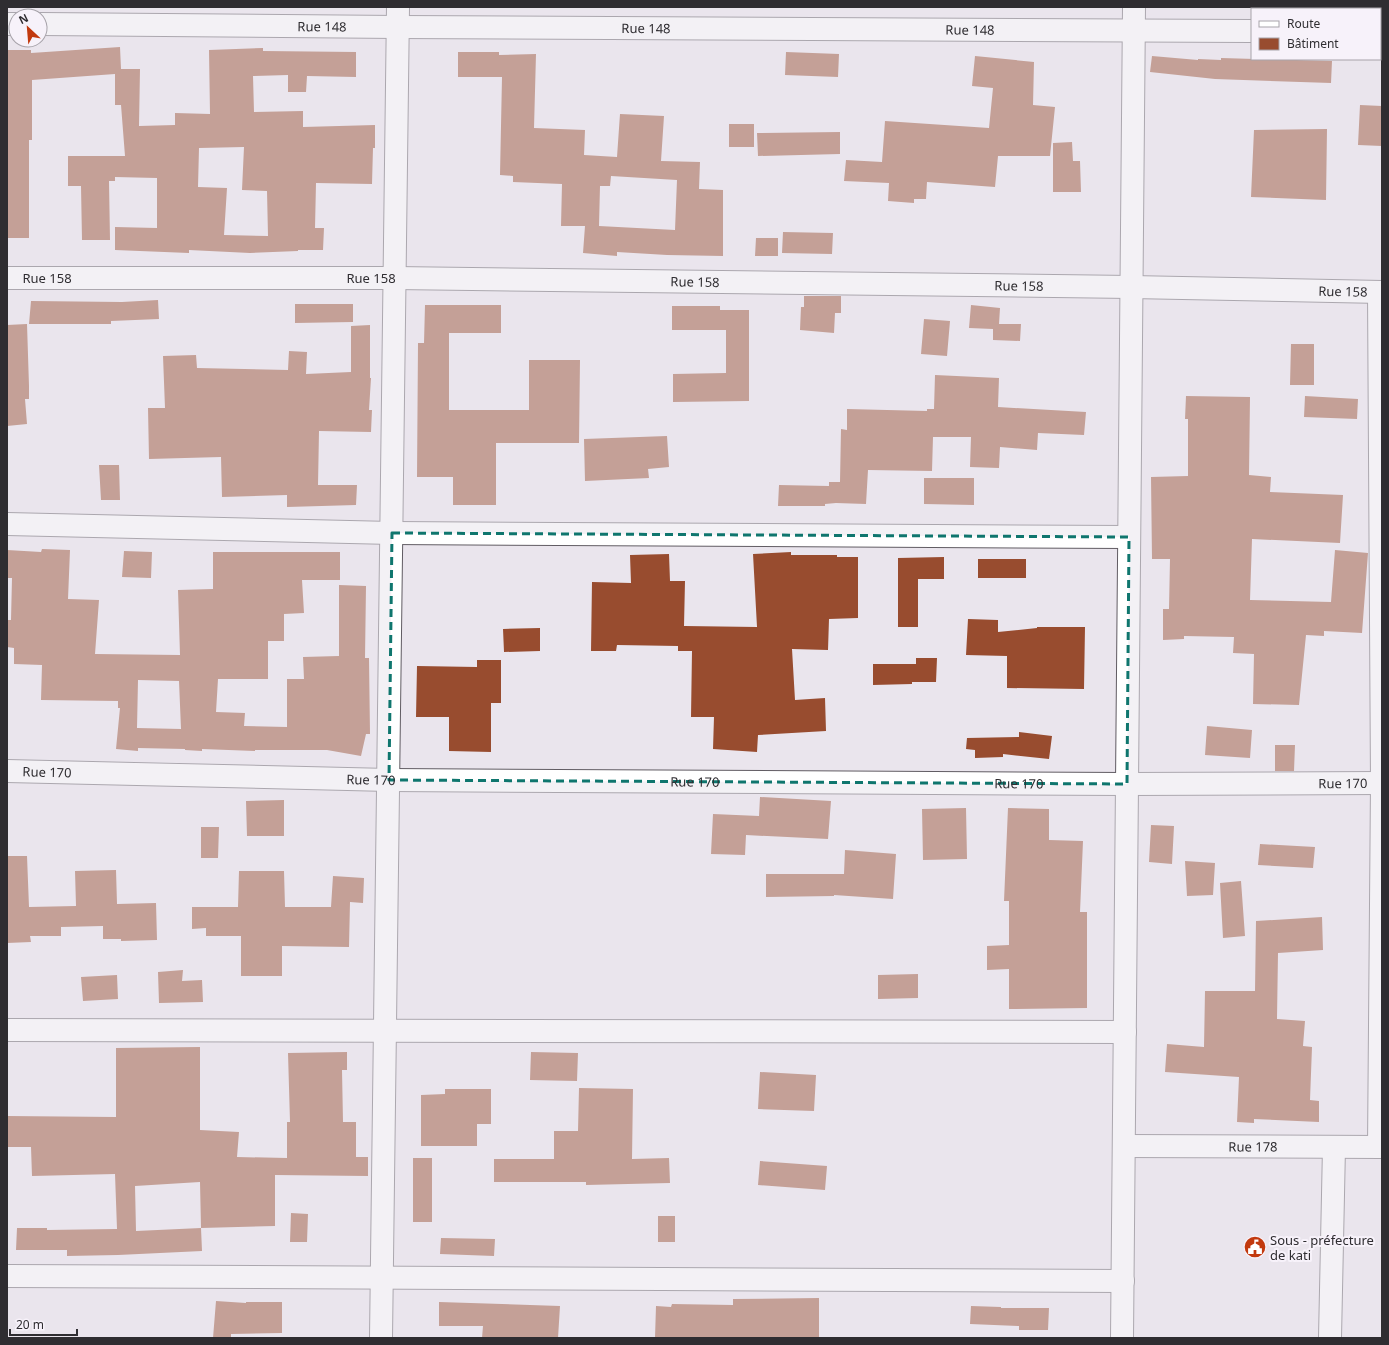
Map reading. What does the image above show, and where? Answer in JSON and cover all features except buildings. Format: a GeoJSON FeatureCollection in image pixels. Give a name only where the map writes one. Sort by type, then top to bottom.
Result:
{"type":"FeatureCollection","features":[{"type":"Feature","properties":{"kind":"street"},"geometry":{"type":"LineString","coordinates":[[1122,1338],[1134,7]]}},
{"type":"Feature","properties":{"kind":"street"},"geometry":{"type":"LineString","coordinates":[[381,1338],[398,17]]}},
{"type":"Feature","properties":{"kind":"street","name":"Rue 148"},"geometry":{"type":"LineString","coordinates":[[48,24],[398,17],[1133,31],[1251,31]]}},
{"type":"Feature","properties":{"kind":"street","name":"Rue 158"},"geometry":{"type":"LineString","coordinates":[[7,278],[395,278],[1131,287],[1380,292]]}},
{"type":"Feature","properties":{"kind":"street"},"geometry":{"type":"LineString","coordinates":[[1380,292],[1382,783],[1380,1147]]}},
{"type":"Feature","properties":{"kind":"street"},"geometry":{"type":"LineString","coordinates":[[7,524],[392,533],[1129,537]]}},
{"type":"Feature","properties":{"kind":"street","name":"Rue 170"},"geometry":{"type":"LineString","coordinates":[[7,772],[389,780],[1127,784],[1382,783]]}},
{"type":"Feature","properties":{"kind":"street"},"geometry":{"type":"LineString","coordinates":[[7,1030],[1125,1032]]}},
{"type":"Feature","properties":{"kind":"street","name":"Rue 178"},"geometry":{"type":"LineString","coordinates":[[1124,1146],[1380,1147]]}},
{"type":"Feature","properties":{"kind":"street"},"geometry":{"type":"LineString","coordinates":[[1330,1338],[1334,1147]]}},
{"type":"Feature","properties":{"kind":"street"},"geometry":{"type":"LineString","coordinates":[[7,1276],[1123,1281]]}},
{"type":"Feature","properties":{"kind":"highlighted area"},"geometry":{"type":"Polygon","coordinates":[[[392,533],[1129,537],[1127,784],[389,780],[392,533]]]}},
{"type":"Feature","properties":{"kind":"place","name":"Sous - préfecture de kati"},"geometry":{"type":"Point","coordinates":[1255,1247]}}]}
